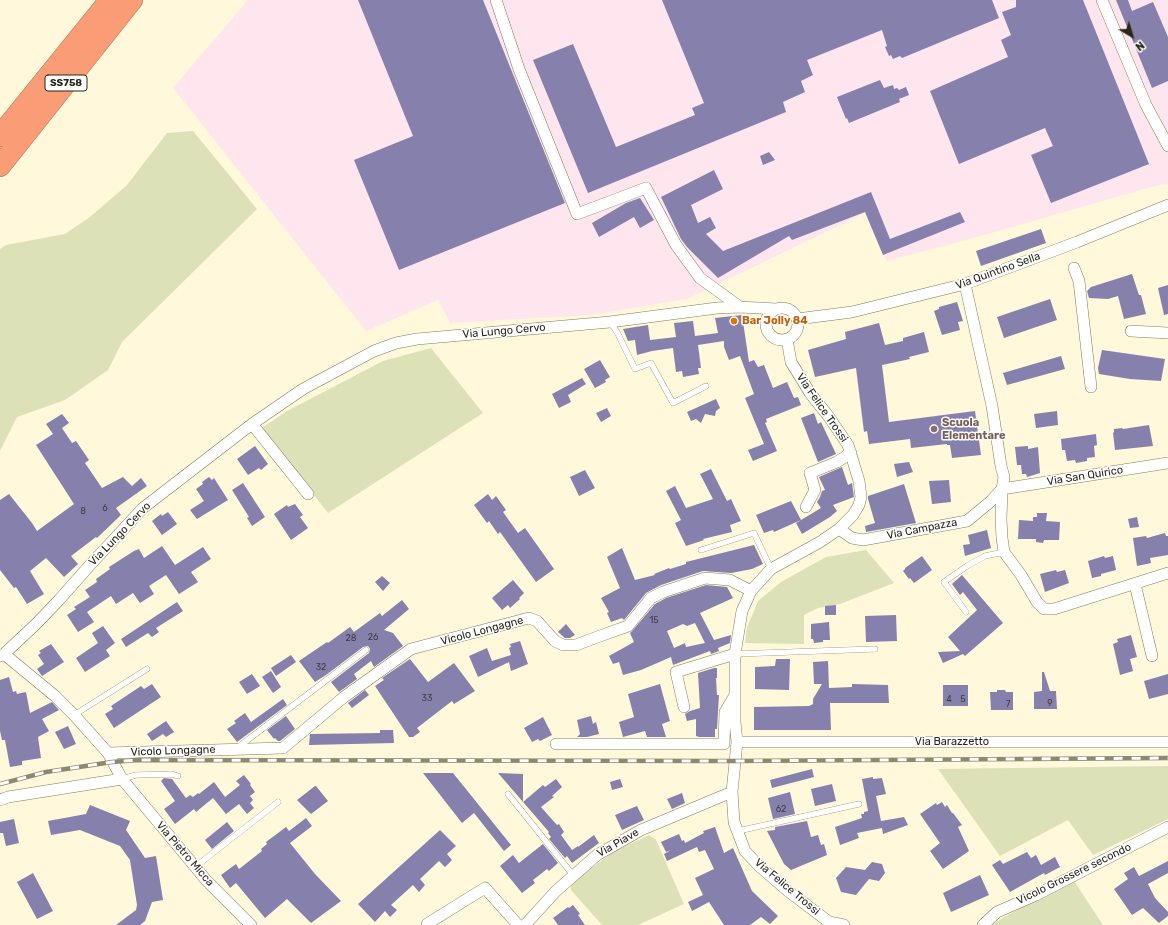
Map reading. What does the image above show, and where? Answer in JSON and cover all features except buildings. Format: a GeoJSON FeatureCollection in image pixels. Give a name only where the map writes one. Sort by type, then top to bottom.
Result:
{"type":"FeatureCollection","features":[{"type":"Feature","properties":{"kind":"highway","name":"SS758"},"geometry":{"type":"LineString","coordinates":[[0,136],[110,0]]}},
{"type":"Feature","properties":{"kind":"highway","name":"SS758"},"geometry":{"type":"LineString","coordinates":[[0,166],[132,0]]}},
{"type":"Feature","properties":{"kind":"street"},"geometry":{"type":"LineString","coordinates":[[496,0],[519,69],[578,214],[646,188],[676,245],[700,278],[740,307]]}},
{"type":"Feature","properties":{"kind":"street"},"geometry":{"type":"LineString","coordinates":[[1102,0],[1146,105],[1168,146]]}},
{"type":"Feature","properties":{"kind":"street","name":"Via Quintino Sella"},"geometry":{"type":"LineString","coordinates":[[797,319],[852,312],[965,284],[1077,242],[1168,205]]}},
{"type":"Feature","properties":{"kind":"street"},"geometry":{"type":"LineString","coordinates":[[1074,268],[1079,281],[1091,387]]}},
{"type":"Feature","properties":{"kind":"street"},"geometry":{"type":"LineString","coordinates":[[965,284],[992,406],[1004,477],[1002,488],[1002,538],[1004,552],[1021,575],[1037,602],[1044,609],[1054,610],[1168,573]]}},
{"type":"Feature","properties":{"kind":"street"},"geometry":{"type":"LineString","coordinates":[[756,307],[768,333],[776,339],[787,339],[795,334],[798,324],[797,319],[795,315],[787,308],[776,309],[766,318],[766,328]]}},
{"type":"Feature","properties":{"kind":"street","name":"Via Lungo Cervo"},"geometry":{"type":"LineString","coordinates":[[2,655],[36,624],[143,508],[252,424],[303,389],[365,356],[396,343],[417,338],[610,322],[717,308],[756,307],[776,309]]}},
{"type":"Feature","properties":{"kind":"street"},"geometry":{"type":"LineString","coordinates":[[1131,331],[1168,333]]}},
{"type":"Feature","properties":{"kind":"street","name":"Via Felice Trossi"},"geometry":{"type":"LineString","coordinates":[[787,339],[791,362],[810,393],[848,445],[859,481],[861,497],[856,510],[840,529],[820,542],[771,569],[751,591],[742,611],[735,654],[736,742],[732,792],[734,822],[745,851],[759,866],[827,923],[844,925]]}},
{"type":"Feature","properties":{"kind":"street"},"geometry":{"type":"LineString","coordinates":[[252,424],[308,494]]}},
{"type":"Feature","properties":{"kind":"street","name":"Via Felice Trossi"},"geometry":{"type":"LineString","coordinates":[[806,507],[815,490],[810,473],[837,462],[851,453]]}},
{"type":"Feature","properties":{"kind":"street","name":"Via San Quirico"},"geometry":{"type":"LineString","coordinates":[[1002,488],[1168,464]]}},
{"type":"Feature","properties":{"kind":"street","name":"Via Campazza"},"geometry":{"type":"LineString","coordinates":[[840,529],[852,538],[864,540],[967,521],[990,502],[1002,488]]}},
{"type":"Feature","properties":{"kind":"street","name":"Vicolo Longagne"},"geometry":{"type":"LineString","coordinates":[[108,753],[237,748],[283,748],[344,697],[412,649],[529,618],[537,621],[554,641],[563,645],[576,645],[628,626],[651,598],[663,592],[705,578],[730,580],[751,591]]}},
{"type":"Feature","properties":{"kind":"street"},"geometry":{"type":"LineString","coordinates":[[1135,584],[1152,656]]}},
{"type":"Feature","properties":{"kind":"street"},"geometry":{"type":"LineString","coordinates":[[684,707],[676,672],[735,654]]}},
{"type":"Feature","properties":{"kind":"street","name":"Via Pietro Micca"},"geometry":{"type":"LineString","coordinates":[[2,655],[55,696],[74,715],[108,753],[122,779],[195,867],[251,925]]}},
{"type":"Feature","properties":{"kind":"street"},"geometry":{"type":"LineString","coordinates":[[556,744],[724,744],[725,712],[736,694]]}},
{"type":"Feature","properties":{"kind":"street","name":"Via Barazzetto"},"geometry":{"type":"LineString","coordinates":[[736,742],[1168,742]]}},
{"type":"Feature","properties":{"kind":"street"},"geometry":{"type":"LineString","coordinates":[[0,800],[8,797],[122,779]]}},
{"type":"Feature","properties":{"kind":"street","name":"Via Piave"},"geometry":{"type":"LineString","coordinates":[[525,925],[556,891],[597,855],[641,830],[732,792]]}},
{"type":"Feature","properties":{"kind":"street","name":"Vicolo Grossere secondo"},"geometry":{"type":"LineString","coordinates":[[983,925],[997,912],[1036,895],[1168,827]]}},
{"type":"Feature","properties":{"kind":"street"},"geometry":{"type":"LineString","coordinates":[[427,924],[485,888],[518,925]]}},
{"type":"Feature","properties":{"kind":"lane"},"geometry":{"type":"LineString","coordinates":[[610,322],[617,332],[635,369],[651,363],[673,403],[706,386]]}},
{"type":"Feature","properties":{"kind":"lane"},"geometry":{"type":"LineString","coordinates":[[701,550],[754,534],[771,569]]}},
{"type":"Feature","properties":{"kind":"lane"},"geometry":{"type":"LineString","coordinates":[[966,612],[944,582],[985,556],[1004,552]]}},
{"type":"Feature","properties":{"kind":"lane"},"geometry":{"type":"LineString","coordinates":[[237,748],[366,650]]}},
{"type":"Feature","properties":{"kind":"lane"},"geometry":{"type":"LineString","coordinates":[[735,654],[876,650]]}},
{"type":"Feature","properties":{"kind":"lane"},"geometry":{"type":"LineString","coordinates":[[74,715],[147,669]]}},
{"type":"Feature","properties":{"kind":"lane"},"geometry":{"type":"LineString","coordinates":[[122,779],[136,775],[172,774],[178,776]]}},
{"type":"Feature","properties":{"kind":"lane"},"geometry":{"type":"LineString","coordinates":[[508,794],[573,875]]}},
{"type":"Feature","properties":{"kind":"lane"},"geometry":{"type":"LineString","coordinates":[[195,867],[278,802]]}},
{"type":"Feature","properties":{"kind":"lane"},"geometry":{"type":"LineString","coordinates":[[738,831],[859,804]]}},
{"type":"Feature","properties":{"kind":"shaded area"},"geometry":{"type":"Polygon","coordinates":[[[248,0],[1168,0],[1168,184],[1158,185],[999,231],[887,261],[865,213],[687,299],[590,315],[450,323],[438,300],[366,331],[173,88],[248,0]]]}},
{"type":"Feature","properties":{"kind":"green space"},"geometry":{"type":"Polygon","coordinates":[[[193,131],[257,209],[122,342],[108,370],[65,400],[17,417],[0,451],[0,249],[6,245],[65,234],[90,217],[127,185],[167,133],[193,131]]]}},
{"type":"Feature","properties":{"kind":"green space"},"geometry":{"type":"Polygon","coordinates":[[[431,348],[483,413],[328,513],[262,428],[287,411],[383,361],[431,348]]]}},
{"type":"Feature","properties":{"kind":"green space"},"geometry":{"type":"Polygon","coordinates":[[[866,550],[894,583],[840,604],[818,608],[804,615],[804,644],[745,643],[747,628],[758,601],[781,582],[826,557],[866,550]]]}},
{"type":"Feature","properties":{"kind":"green space"},"geometry":{"type":"Polygon","coordinates":[[[1168,766],[1168,819],[1093,855],[1068,820],[1000,856],[938,769],[1168,766]]]}},
{"type":"Feature","properties":{"kind":"green space"},"geometry":{"type":"Polygon","coordinates":[[[649,835],[656,840],[684,904],[638,925],[602,925],[571,890],[571,883],[615,851],[649,835]]]}},
{"type":"Feature","properties":{"kind":"green space"},"geometry":{"type":"Polygon","coordinates":[[[1074,881],[1103,925],[991,925],[1013,912],[1074,881]]]}},
{"type":"Feature","properties":{"kind":"railway"},"geometry":{"type":"LineString","coordinates":[[0,784],[46,772],[112,762],[138,760],[734,761],[1168,758]]}},
{"type":"Feature","properties":{"kind":"place","name":"Bar Jolly 84"},"geometry":{"type":"Point","coordinates":[734,321]}},
{"type":"Feature","properties":{"kind":"place","name":"Scuola Elementare"},"geometry":{"type":"Point","coordinates":[934,429]}}]}
